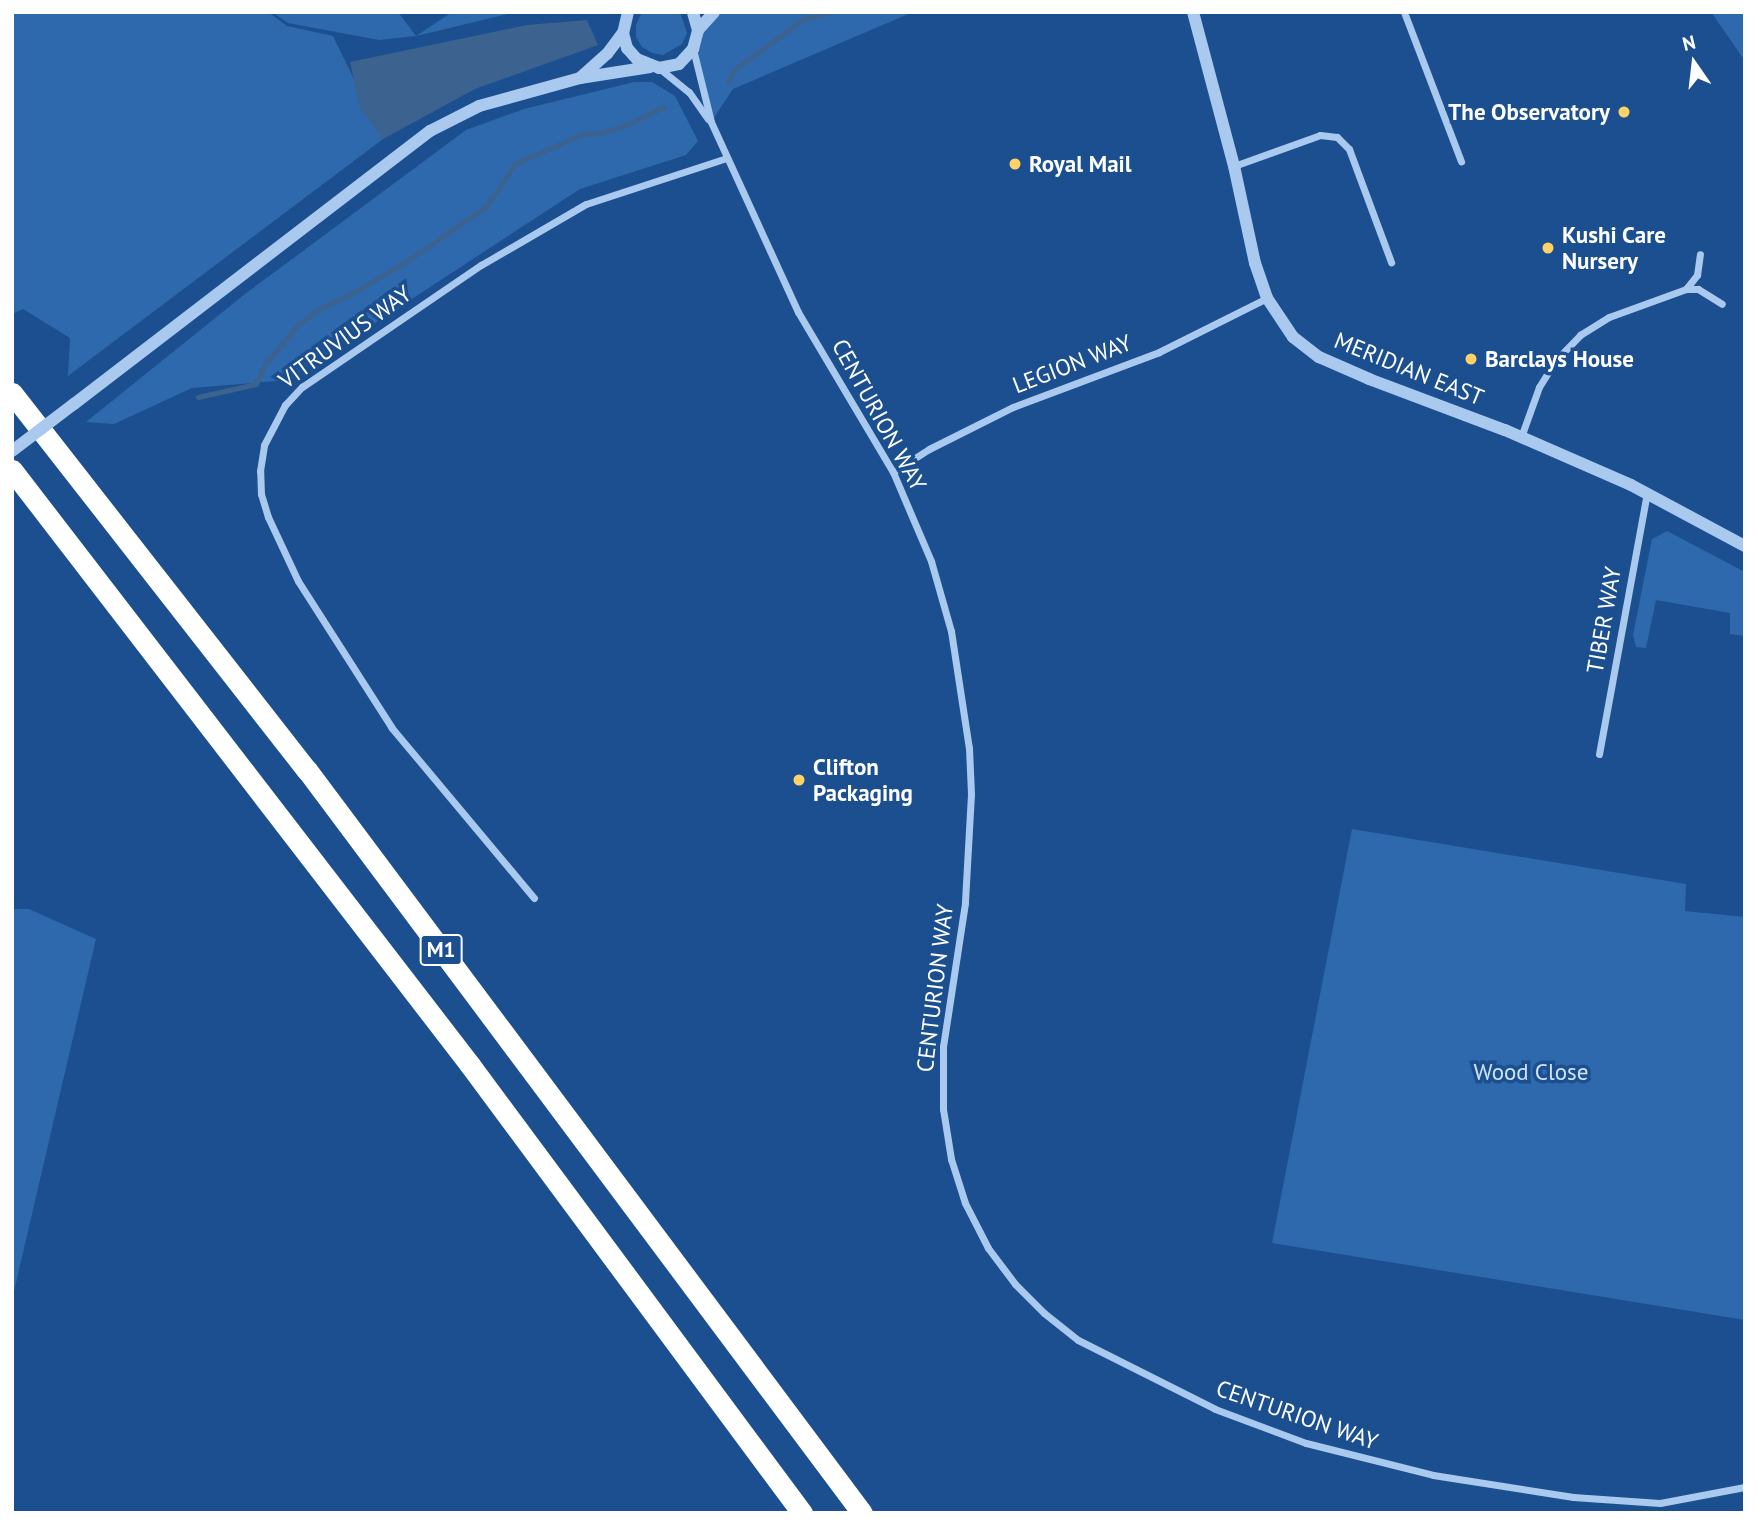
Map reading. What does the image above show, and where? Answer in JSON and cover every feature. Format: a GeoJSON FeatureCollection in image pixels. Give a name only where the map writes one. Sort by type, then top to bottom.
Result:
{"type":"FeatureCollection","features":[{"type":"Feature","properties":{"kind":"highway","name":"M1"},"geometry":{"type":"LineString","coordinates":[[12,393],[307,770],[862,1513]]}},
{"type":"Feature","properties":{"kind":"highway","name":"M1"},"geometry":{"type":"LineString","coordinates":[[12,470],[470,1065],[802,1513]]}},
{"type":"Feature","properties":{"kind":"street"},"geometry":{"type":"LineString","coordinates":[[693,12],[698,30]]}},
{"type":"Feature","properties":{"kind":"street"},"geometry":{"type":"LineString","coordinates":[[12,452],[430,131],[479,106],[580,78],[679,64],[693,49],[698,30],[714,12]]}},
{"type":"Feature","properties":{"kind":"street","name":"MERIDIAN EAST"},"geometry":{"type":"LineString","coordinates":[[1193,12],[1234,166],[1255,263],[1268,298],[1293,337],[1318,356],[1368,379],[1521,436],[1647,493],[1745,546]]}},
{"type":"Feature","properties":{"kind":"street"},"geometry":{"type":"LineString","coordinates":[[1404,12],[1461,161]]}},
{"type":"Feature","properties":{"kind":"street"},"geometry":{"type":"LineString","coordinates":[[625,15],[623,33],[632,54],[655,67]]}},
{"type":"Feature","properties":{"kind":"street"},"geometry":{"type":"LineString","coordinates":[[580,78],[607,54],[623,33]]}},
{"type":"Feature","properties":{"kind":"street","name":"CENTURION WAY"},"geometry":{"type":"LineString","coordinates":[[693,49],[711,122],[727,158],[798,312],[893,471],[931,561],[944,605],[970,748],[968,874],[943,1046],[943,1109],[951,1159],[965,1203],[988,1248],[1015,1284],[1044,1313],[1078,1340],[1156,1382],[1280,1434],[1372,1462],[1433,1475],[1573,1497],[1660,1503],[1745,1486]]}},
{"type":"Feature","properties":{"kind":"street","name":"CENTURION WAY"},"geometry":{"type":"LineString","coordinates":[[655,67],[689,92],[711,122]]}},
{"type":"Feature","properties":{"kind":"street"},"geometry":{"type":"LineString","coordinates":[[1234,166],[1320,135],[1337,137],[1349,149],[1391,262]]}},
{"type":"Feature","properties":{"kind":"street","name":"VITRUVIUS WAY"},"geometry":{"type":"LineString","coordinates":[[534,898],[392,728],[298,581],[268,517],[261,494],[264,445],[285,405],[302,387],[481,265],[586,204],[727,158]]}},
{"type":"Feature","properties":{"kind":"street"},"geometry":{"type":"LineString","coordinates":[[1686,289],[1697,275],[1700,254]]}},
{"type":"Feature","properties":{"kind":"street"},"geometry":{"type":"LineString","coordinates":[[1521,436],[1539,387],[1556,360],[1580,335],[1609,317],[1686,289],[1698,289],[1721,304]]}},
{"type":"Feature","properties":{"kind":"street","name":"LEGION WAY"},"geometry":{"type":"LineString","coordinates":[[893,471],[1001,412],[1159,352],[1268,298]]}},
{"type":"Feature","properties":{"kind":"street","name":"TIBER WAY"},"geometry":{"type":"LineString","coordinates":[[1599,754],[1647,493]]}},
{"type":"Feature","properties":{"kind":"green space"},"geometry":{"type":"Polygon","coordinates":[[[12,12],[268,12],[287,26],[333,36],[383,139],[68,376],[70,338],[23,309],[12,314],[12,12]]]}},
{"type":"Feature","properties":{"kind":"green space"},"geometry":{"type":"Polygon","coordinates":[[[272,12],[398,12],[416,36],[379,40],[288,23],[272,12]]]}},
{"type":"Feature","properties":{"kind":"green space"},"geometry":{"type":"Polygon","coordinates":[[[452,12],[605,12],[512,13],[416,36],[452,12]]]}},
{"type":"Feature","properties":{"kind":"green space"},"geometry":{"type":"Polygon","coordinates":[[[642,12],[680,12],[687,33],[682,44],[663,55],[642,47],[636,37],[636,25],[642,12]]]}},
{"type":"Feature","properties":{"kind":"green space"},"geometry":{"type":"Polygon","coordinates":[[[714,12],[913,12],[733,89],[711,122],[693,49],[714,12]]]}},
{"type":"Feature","properties":{"kind":"green space"},"geometry":{"type":"Polygon","coordinates":[[[1711,12],[1745,12],[1745,61],[1711,12]]]}},
{"type":"Feature","properties":{"kind":"green space"},"geometry":{"type":"Polygon","coordinates":[[[634,82],[652,82],[675,96],[698,141],[686,155],[580,189],[288,380],[192,388],[114,424],[86,422],[245,294],[466,130],[524,109],[634,82]]]}},
{"type":"Feature","properties":{"kind":"green space"},"geometry":{"type":"Polygon","coordinates":[[[1667,531],[1745,572],[1745,636],[1730,634],[1730,613],[1656,600],[1646,648],[1636,647],[1633,635],[1652,539],[1667,531]]]}},
{"type":"Feature","properties":{"kind":"green space","name":"Wood Close"},"geometry":{"type":"Polygon","coordinates":[[[1352,829],[1686,884],[1685,911],[1745,917],[1745,1320],[1272,1243],[1352,829]]]}},
{"type":"Feature","properties":{"kind":"green space"},"geometry":{"type":"Polygon","coordinates":[[[12,909],[29,909],[96,939],[12,1300],[12,909]]]}},
{"type":"Feature","properties":{"kind":"shaded area"},"geometry":{"type":"Polygon","coordinates":[[[587,20],[598,45],[475,89],[383,139],[360,108],[350,62],[527,25],[587,20]]]}},
{"type":"Feature","properties":{"kind":"waterway"},"geometry":{"type":"LineString","coordinates":[[728,82],[734,70],[804,19],[832,12]]}},
{"type":"Feature","properties":{"kind":"waterway"},"geometry":{"type":"LineString","coordinates":[[198,397],[256,384],[266,363],[298,325],[315,311],[353,293],[407,261],[486,207],[515,164],[582,134],[600,133],[624,126],[664,107]]}},
{"type":"Feature","properties":{"kind":"place","name":"The Observatory"},"geometry":{"type":"Point","coordinates":[1624,112]}},
{"type":"Feature","properties":{"kind":"place","name":"Royal Mail"},"geometry":{"type":"Point","coordinates":[1015,164]}},
{"type":"Feature","properties":{"kind":"place","name":"Kushi Care Nursery"},"geometry":{"type":"Point","coordinates":[1548,248]}},
{"type":"Feature","properties":{"kind":"place","name":"Barclays House"},"geometry":{"type":"Point","coordinates":[1471,359]}},
{"type":"Feature","properties":{"kind":"place","name":"Clifton Packaging"},"geometry":{"type":"Point","coordinates":[799,780]}}]}
